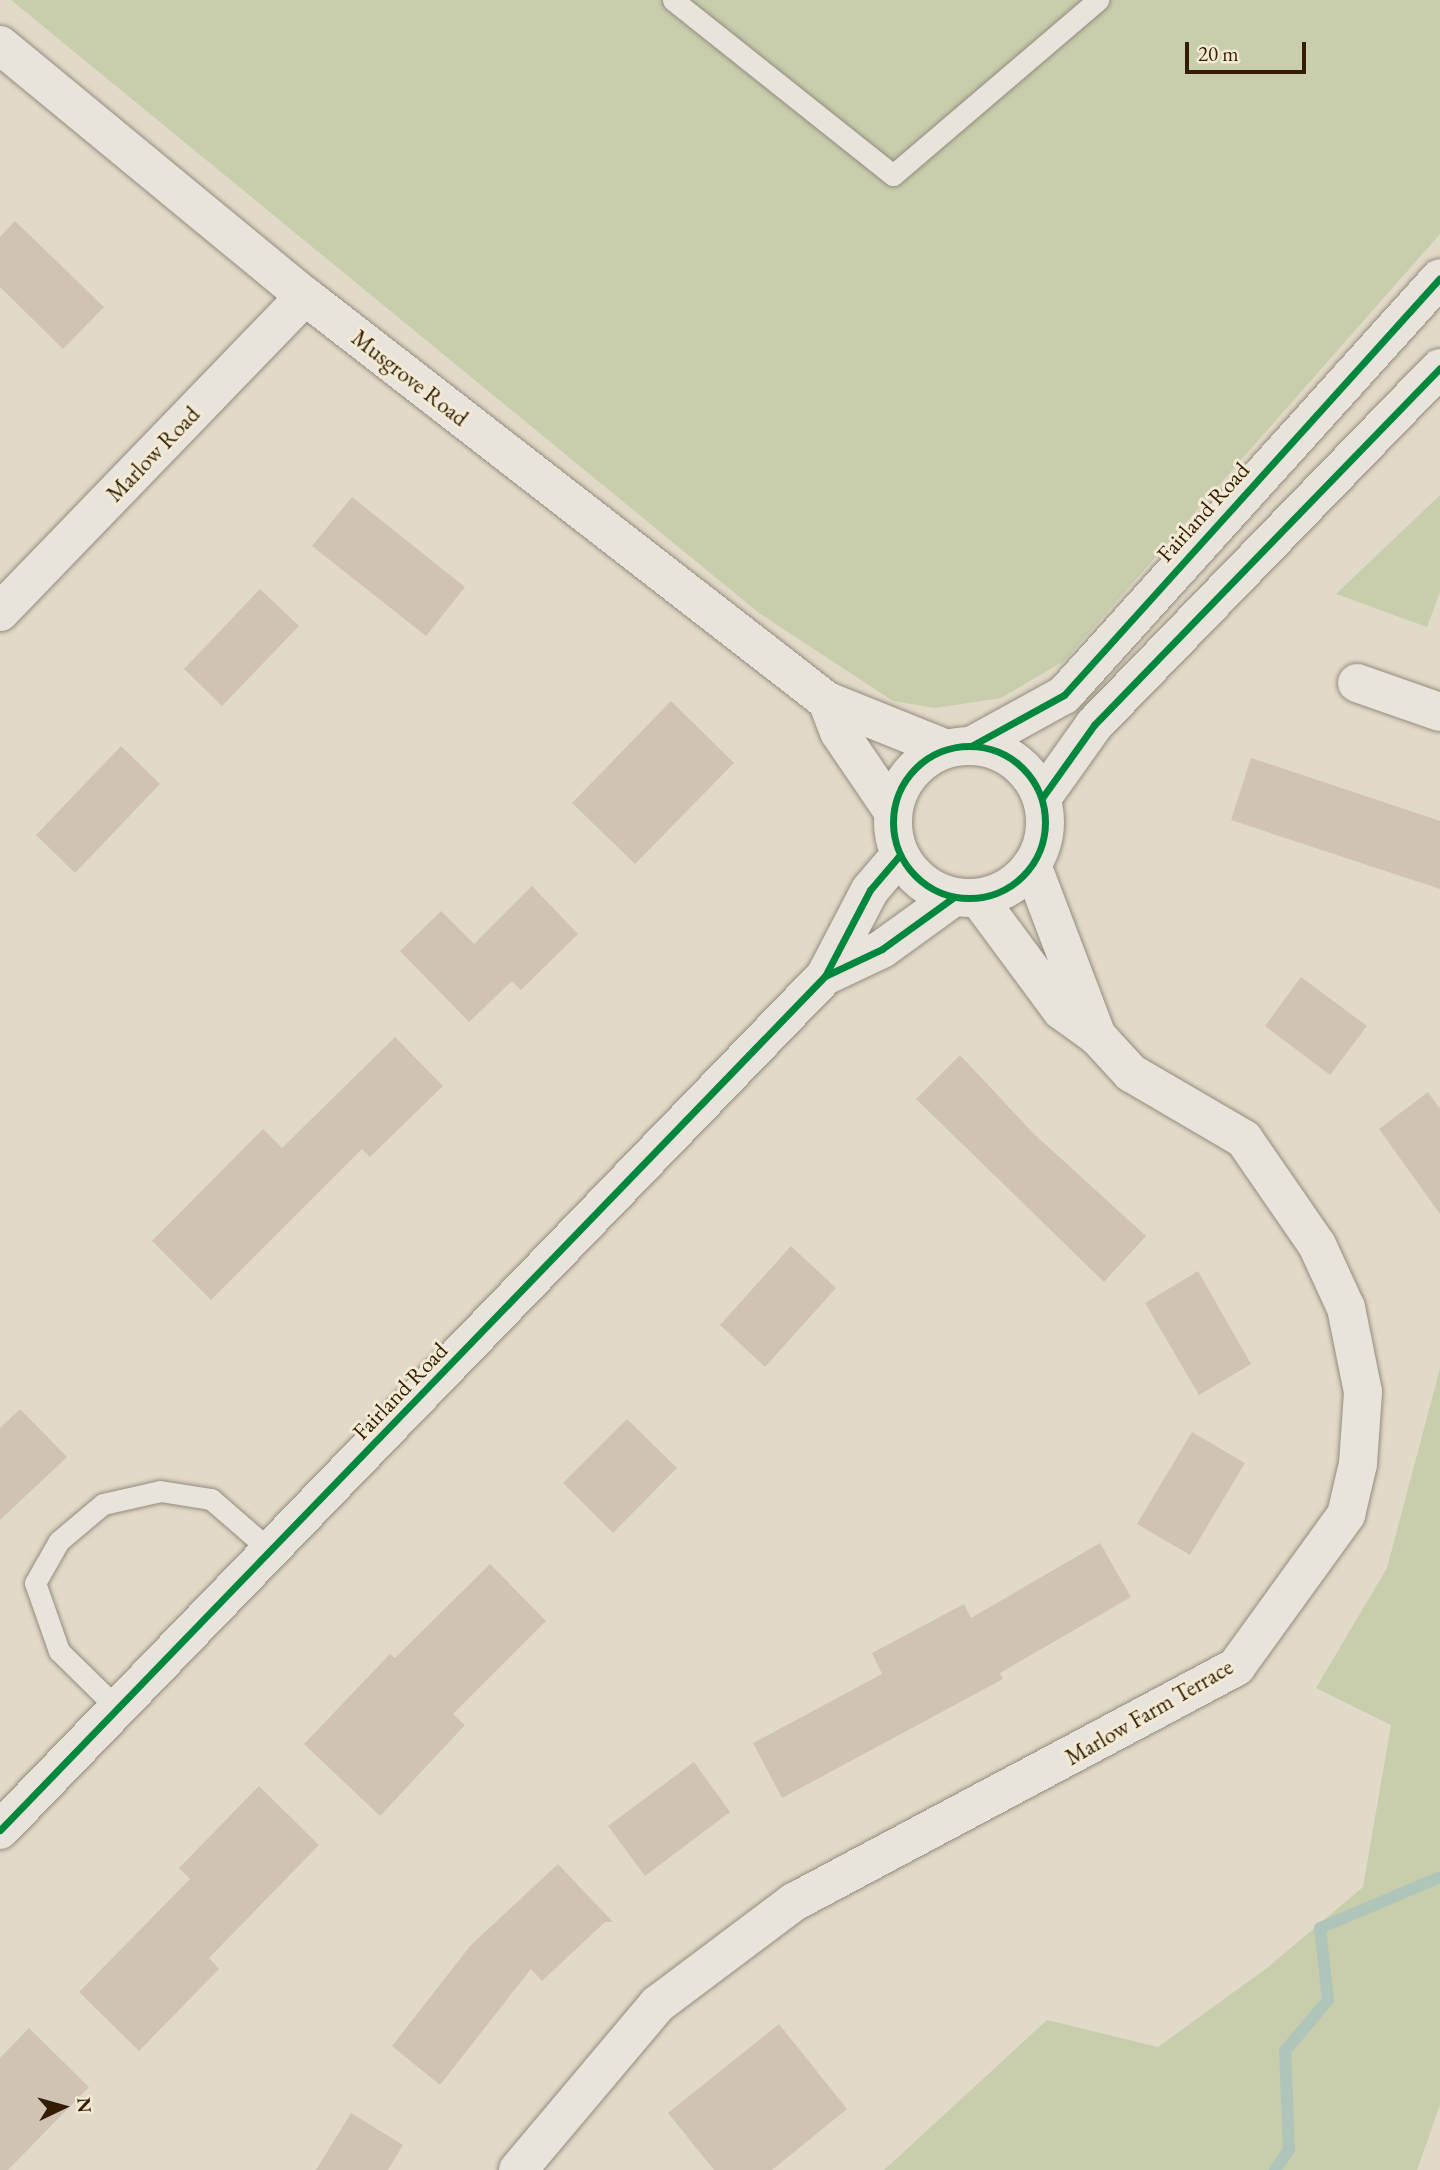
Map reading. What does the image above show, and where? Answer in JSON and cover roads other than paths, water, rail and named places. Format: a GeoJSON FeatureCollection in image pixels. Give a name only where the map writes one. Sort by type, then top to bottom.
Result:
{"type":"FeatureCollection","features":[{"type":"Feature","properties":{"kind":"street","name":"Musgrove Road"},"geometry":{"type":"LineString","coordinates":[[0,45],[305,296],[827,701],[958,747]]}},
{"type":"Feature","properties":{"kind":"street","name":"Fairland Road"},"geometry":{"type":"LineString","coordinates":[[958,747],[1063,695],[1440,278]]}},
{"type":"Feature","properties":{"kind":"street","name":"Marlow Road"},"geometry":{"type":"LineString","coordinates":[[0,612],[305,296]]}},
{"type":"Feature","properties":{"kind":"street"},"geometry":{"type":"LineString","coordinates":[[1042,798],[1094,725],[1440,368]]}},
{"type":"Feature","properties":{"kind":"street"},"geometry":{"type":"LineString","coordinates":[[1357,682],[1440,712]]}},
{"type":"Feature","properties":{"kind":"street"},"geometry":{"type":"LineString","coordinates":[[827,701],[839,732],[892,810],[899,856],[920,882],[966,898],[1013,886],[1032,865],[1045,824],[1042,798],[1021,766],[1003,753],[958,747],[916,765],[901,784],[892,810]]}},
{"type":"Feature","properties":{"kind":"street","name":"Fairland Road"},"geometry":{"type":"LineString","coordinates":[[0,1830],[272,1552],[825,976],[870,890],[899,856]]}},
{"type":"Feature","properties":{"kind":"street","name":"Marlow Farm Terrace"},"geometry":{"type":"LineString","coordinates":[[1032,865],[1097,1036]]}},
{"type":"Feature","properties":{"kind":"street","name":"Fairland Road"},"geometry":{"type":"LineString","coordinates":[[825,976],[882,949],[966,898]]}},
{"type":"Feature","properties":{"kind":"street","name":"Marlow Farm Terrace"},"geometry":{"type":"LineString","coordinates":[[518,2170],[658,2004],[794,1902],[1236,1667],[1346,1515],[1358,1464],[1363,1392],[1346,1308],[1317,1245],[1244,1139],[1131,1073],[1097,1036],[1061,1010],[966,898]]}},
{"type":"Feature","properties":{"kind":"lane"},"geometry":{"type":"LineString","coordinates":[[673,0],[893,175],[1098,0]]}},
{"type":"Feature","properties":{"kind":"lane"},"geometry":{"type":"LineString","coordinates":[[119,1710],[59,1651],[35,1583],[59,1541],[103,1504],[160,1491],[211,1499],[272,1552]]}},
{"type":"Feature","properties":{"kind":"waterway"},"geometry":{"type":"LineString","coordinates":[[1275,2170],[1289,2149],[1285,2051],[1328,2000],[1320,1928],[1440,1877]]}}]}
